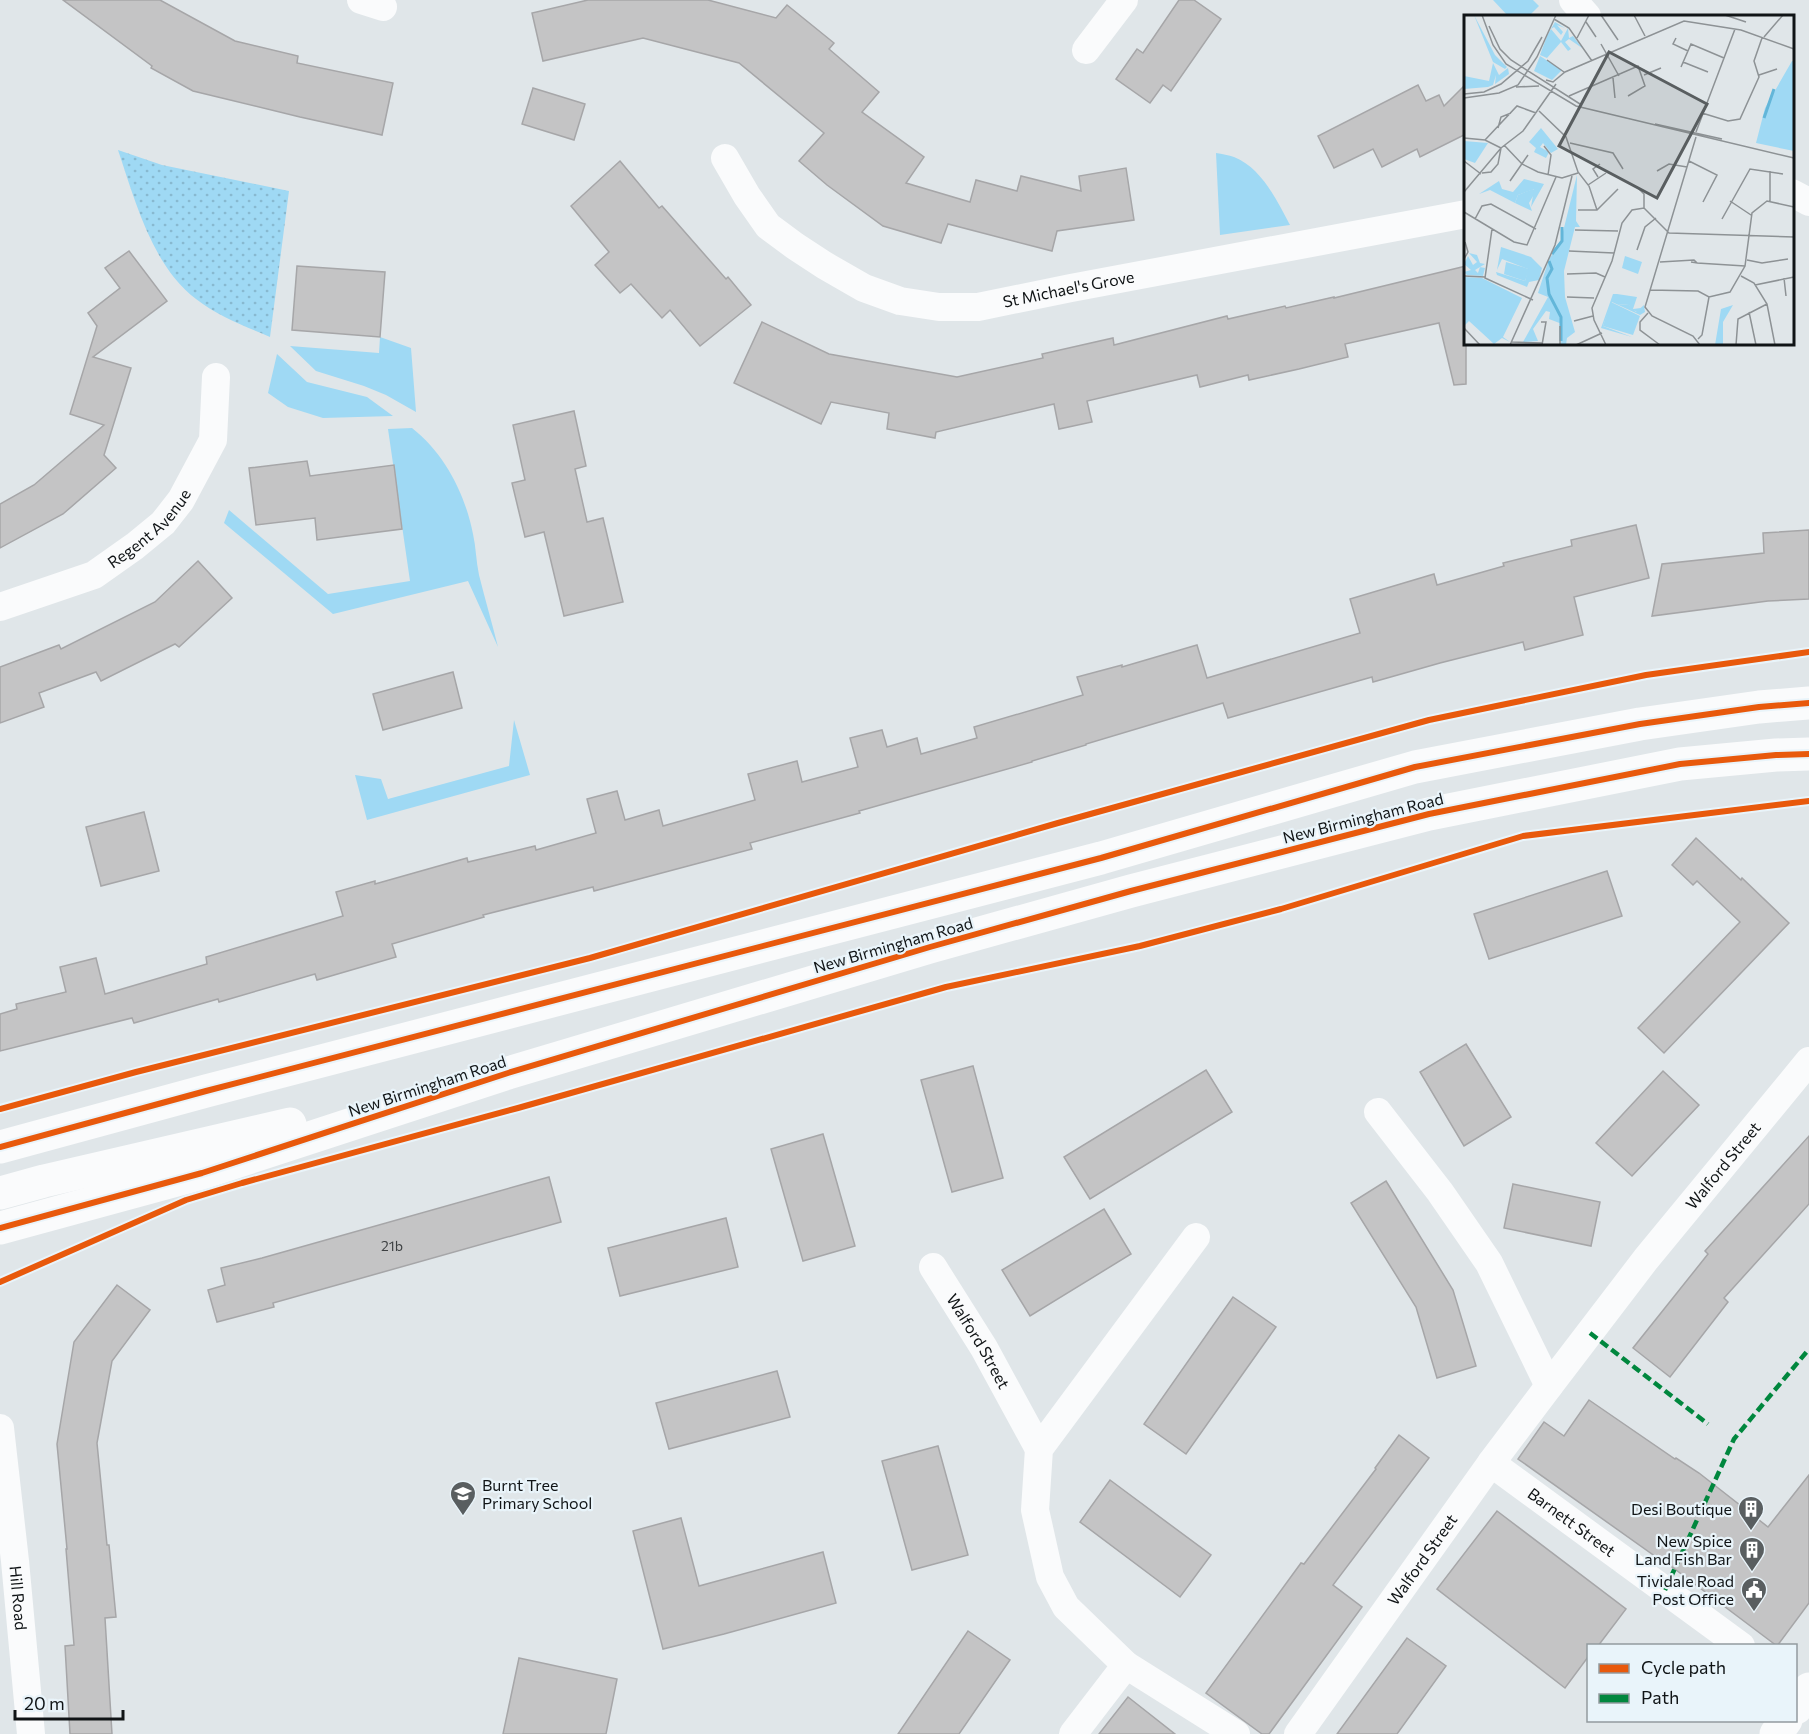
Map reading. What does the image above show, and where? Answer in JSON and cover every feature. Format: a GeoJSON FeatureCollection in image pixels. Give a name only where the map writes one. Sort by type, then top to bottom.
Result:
{"type":"FeatureCollection","features":[{"type":"Feature","properties":{"kind":"main road","name":"New Birmingham Road"},"geometry":{"type":"LineString","coordinates":[[0,1147],[217,1088],[1101,858],[1415,767],[1640,724],[1759,707],[1809,703]]}},
{"type":"Feature","properties":{"kind":"main road","name":"New Birmingham Road"},"geometry":{"type":"LineString","coordinates":[[0,1228],[202,1173],[508,1073],[1131,891],[1429,814],[1680,764],[1809,754]]}},
{"type":"Feature","properties":{"kind":"main road"},"geometry":{"type":"LineString","coordinates":[[1415,767],[1429,814]]}},
{"type":"Feature","properties":{"kind":"main road"},"geometry":{"type":"LineString","coordinates":[[0,1193],[508,1073]]}},
{"type":"Feature","properties":{"kind":"street"},"geometry":{"type":"LineString","coordinates":[[1086,50],[1124,0]]}},
{"type":"Feature","properties":{"kind":"street"},"geometry":{"type":"LineString","coordinates":[[1573,0],[1586,15]]}},
{"type":"Feature","properties":{"kind":"street","name":"St Michael's Grove"},"geometry":{"type":"LineString","coordinates":[[725,158],[747,196],[768,225],[795,246],[864,288],[900,301],[939,307],[978,307],[1464,214]]}},
{"type":"Feature","properties":{"kind":"street"},"geometry":{"type":"LineString","coordinates":[[1794,194],[1809,202]]}},
{"type":"Feature","properties":{"kind":"street","name":"Regent Avenue"},"geometry":{"type":"LineString","coordinates":[[0,607],[94,575],[163,523],[181,500],[213,440],[216,377]]}},
{"type":"Feature","properties":{"kind":"street","name":"Walford Street"},"geometry":{"type":"LineString","coordinates":[[1298,1734],[1491,1463],[1549,1386],[1646,1259],[1809,1061]]}},
{"type":"Feature","properties":{"kind":"street"},"geometry":{"type":"LineString","coordinates":[[1378,1112],[1440,1192],[1489,1263],[1549,1386]]}},
{"type":"Feature","properties":{"kind":"street"},"geometry":{"type":"LineString","coordinates":[[1197,1237],[1039,1449],[1035,1510],[1050,1577],[1066,1607],[1126,1665],[1236,1734]]}},
{"type":"Feature","properties":{"kind":"street","name":"Walford Street"},"geometry":{"type":"LineString","coordinates":[[933,1267],[984,1348],[1039,1449]]}},
{"type":"Feature","properties":{"kind":"street","name":"Hill Road"},"geometry":{"type":"LineString","coordinates":[[0,1428],[8,1563],[31,1734]]}},
{"type":"Feature","properties":{"kind":"street","name":"Barnett Street"},"geometry":{"type":"LineString","coordinates":[[1491,1463],[1738,1644]]}},
{"type":"Feature","properties":{"kind":"street"},"geometry":{"type":"LineString","coordinates":[[1073,1734],[1126,1665]]}},
{"type":"Feature","properties":{"kind":"shaded area"},"geometry":{"type":"Polygon","coordinates":[[[1493,0],[1533,0],[1539,6],[1530,15],[1507,15],[1493,0]]]}},
{"type":"Feature","properties":{"kind":"shaded area"},"geometry":{"type":"Polygon","coordinates":[[[118,150],[162,165],[289,191],[270,337],[213,311],[181,285],[156,251],[118,150]]]}},
{"type":"Feature","properties":{"kind":"shaded area"},"geometry":{"type":"Polygon","coordinates":[[[1216,153],[1234,157],[1253,169],[1268,186],[1290,225],[1220,235],[1216,153]]]}},
{"type":"Feature","properties":{"kind":"shaded area"},"geometry":{"type":"Polygon","coordinates":[[[380,337],[411,348],[416,412],[386,395],[316,371],[290,346],[379,353],[380,337]]]}},
{"type":"Feature","properties":{"kind":"shaded area"},"geometry":{"type":"Polygon","coordinates":[[[277,354],[307,382],[367,397],[393,416],[323,418],[288,407],[268,393],[277,354]]]}},
{"type":"Feature","properties":{"kind":"shaded area"},"geometry":{"type":"Polygon","coordinates":[[[412,428],[434,449],[452,475],[465,504],[474,539],[479,575],[498,647],[468,581],[333,614],[224,523],[229,510],[328,594],[410,581],[388,429],[412,428]]]}},
{"type":"Feature","properties":{"kind":"shaded area"},"geometry":{"type":"Polygon","coordinates":[[[514,720],[530,775],[367,820],[355,775],[381,779],[388,799],[509,766],[514,720]]]}},
{"type":"Feature","properties":{"kind":"building"},"geometry":{"type":"Polygon","coordinates":[[[63,0],[160,0],[235,41],[298,56],[297,63],[393,83],[382,135],[193,91],[151,68],[152,66],[63,0]]]}},
{"type":"Feature","properties":{"kind":"building"},"geometry":{"type":"Polygon","coordinates":[[[588,0],[708,0],[776,18],[787,5],[834,43],[829,49],[879,92],[862,112],[924,157],[906,183],[970,202],[976,180],[1017,191],[1021,176],[1081,191],[1079,176],[1126,168],[1134,220],[1057,231],[1052,251],[948,224],[941,243],[883,226],[827,185],[799,161],[824,133],[739,63],[643,38],[543,61],[532,13],[588,0]]]}},
{"type":"Feature","properties":{"kind":"building"},"geometry":{"type":"Polygon","coordinates":[[[1179,0],[1194,0],[1221,19],[1171,91],[1163,85],[1150,103],[1116,79],[1137,49],[1143,53],[1179,0]]]}},
{"type":"Feature","properties":{"kind":"building"},"geometry":{"type":"Polygon","coordinates":[[[1418,85],[1426,101],[1439,95],[1444,106],[1464,86],[1464,135],[1420,157],[1417,149],[1382,167],[1373,149],[1334,168],[1318,136],[1418,85]]]}},
{"type":"Feature","properties":{"kind":"building"},"geometry":{"type":"Polygon","coordinates":[[[533,88],[585,104],[574,140],[522,124],[533,88]]]}},
{"type":"Feature","properties":{"kind":"building"},"geometry":{"type":"Polygon","coordinates":[[[620,161],[659,208],[662,206],[751,305],[700,346],[670,310],[662,318],[631,284],[620,293],[595,265],[609,252],[571,206],[620,161]]]}},
{"type":"Feature","properties":{"kind":"building"},"geometry":{"type":"Polygon","coordinates":[[[129,251],[167,301],[93,357],[131,368],[104,455],[116,468],[63,514],[0,548],[0,504],[34,485],[104,425],[70,414],[97,326],[88,313],[120,288],[105,268],[129,251]]]}},
{"type":"Feature","properties":{"kind":"building"},"geometry":{"type":"Polygon","coordinates":[[[297,266],[385,272],[380,337],[292,330],[297,266]]]}},
{"type":"Feature","properties":{"kind":"building"},"geometry":{"type":"Polygon","coordinates":[[[1464,266],[1466,384],[1454,385],[1439,323],[1345,344],[1348,357],[1299,369],[1249,380],[1248,375],[1200,387],[1197,375],[1087,401],[1092,422],[1059,429],[1054,404],[936,432],[935,438],[887,429],[889,413],[831,402],[821,424],[734,383],[762,322],[829,354],[957,377],[1043,358],[1042,354],[1113,338],[1114,345],[1227,316],[1228,319],[1334,298],[1464,266]]]}},
{"type":"Feature","properties":{"kind":"building"},"geometry":{"type":"Polygon","coordinates":[[[574,411],[586,466],[575,469],[587,522],[603,518],[623,602],[564,616],[544,532],[525,537],[512,483],[525,480],[513,425],[574,411]]]}},
{"type":"Feature","properties":{"kind":"building"},"geometry":{"type":"Polygon","coordinates":[[[307,461],[310,476],[394,465],[402,529],[317,540],[315,518],[256,525],[249,468],[307,461]]]}},
{"type":"Feature","properties":{"kind":"building"},"geometry":{"type":"Polygon","coordinates":[[[1636,525],[1649,578],[1574,597],[1583,635],[1525,650],[1523,642],[1373,682],[1372,677],[1228,718],[1223,703],[1032,762],[859,811],[860,813],[750,843],[752,849],[594,891],[593,887],[483,915],[484,917],[392,944],[396,957],[317,980],[315,974],[219,1002],[218,999],[134,1023],[132,1018],[0,1051],[0,1014],[17,1009],[16,1004],[66,992],[60,967],[96,958],[105,994],[207,964],[206,957],[343,916],[336,892],[375,881],[375,884],[467,858],[468,862],[535,846],[536,850],[596,833],[587,799],[617,791],[625,820],[659,810],[663,826],[755,800],[748,774],[797,761],[802,782],[858,767],[850,738],[882,730],[887,747],[917,738],[921,754],[977,738],[974,727],[1083,695],[1077,677],[1122,665],[1122,667],[1197,645],[1207,678],[1360,633],[1350,599],[1434,574],[1437,585],[1504,566],[1503,563],[1572,546],[1571,540],[1636,525]]]}},
{"type":"Feature","properties":{"kind":"building"},"geometry":{"type":"Polygon","coordinates":[[[1809,530],[1809,599],[1768,601],[1652,616],[1662,564],[1764,553],[1763,533],[1809,530]]]}},
{"type":"Feature","properties":{"kind":"building"},"geometry":{"type":"Polygon","coordinates":[[[198,561],[232,598],[179,647],[175,644],[101,681],[96,672],[39,693],[44,707],[0,723],[0,667],[59,645],[61,649],[155,602],[198,561]]]}},
{"type":"Feature","properties":{"kind":"building"},"geometry":{"type":"Polygon","coordinates":[[[453,672],[462,708],[383,730],[373,694],[453,672]]]}},
{"type":"Feature","properties":{"kind":"building"},"geometry":{"type":"Polygon","coordinates":[[[144,812],[159,871],[101,886],[86,827],[144,812]]]}},
{"type":"Feature","properties":{"kind":"building"},"geometry":{"type":"Polygon","coordinates":[[[1696,838],[1789,923],[1664,1053],[1638,1028],[1740,922],[1697,881],[1693,885],[1672,865],[1696,838]]]}},
{"type":"Feature","properties":{"kind":"building"},"geometry":{"type":"Polygon","coordinates":[[[1607,871],[1622,916],[1489,959],[1474,914],[1607,871]]]}},
{"type":"Feature","properties":{"kind":"building"},"geometry":{"type":"Polygon","coordinates":[[[1466,1044],[1511,1117],[1464,1146],[1420,1072],[1466,1044]]]}},
{"type":"Feature","properties":{"kind":"building"},"geometry":{"type":"Polygon","coordinates":[[[973,1066],[1003,1178],[952,1192],[921,1080],[973,1066]]]}},
{"type":"Feature","properties":{"kind":"building"},"geometry":{"type":"Polygon","coordinates":[[[1206,1070],[1232,1112],[1090,1199],[1064,1157],[1206,1070]]]}},
{"type":"Feature","properties":{"kind":"building"},"geometry":{"type":"Polygon","coordinates":[[[1663,1071],[1699,1105],[1632,1176],[1596,1143],[1663,1071]]]}},
{"type":"Feature","properties":{"kind":"building"},"geometry":{"type":"Polygon","coordinates":[[[823,1134],[855,1246],[803,1261],[771,1149],[823,1134]]]}},
{"type":"Feature","properties":{"kind":"building"},"geometry":{"type":"Polygon","coordinates":[[[1809,1136],[1809,1204],[1724,1298],[1728,1302],[1670,1377],[1633,1348],[1708,1254],[1705,1251],[1809,1136]]]}},
{"type":"Feature","properties":{"kind":"building"},"geometry":{"type":"Polygon","coordinates":[[[549,1177],[561,1222],[273,1303],[274,1307],[217,1322],[208,1290],[225,1285],[221,1268],[549,1177]]]}},
{"type":"Feature","properties":{"kind":"building"},"geometry":{"type":"Polygon","coordinates":[[[1386,1181],[1453,1290],[1476,1366],[1437,1378],[1416,1307],[1351,1203],[1386,1181]]]}},
{"type":"Feature","properties":{"kind":"building"},"geometry":{"type":"Polygon","coordinates":[[[1513,1184],[1600,1202],[1591,1246],[1504,1228],[1513,1184]]]}},
{"type":"Feature","properties":{"kind":"building"},"geometry":{"type":"Polygon","coordinates":[[[1104,1209],[1131,1254],[1030,1316],[1002,1270],[1104,1209]]]}},
{"type":"Feature","properties":{"kind":"building"},"geometry":{"type":"Polygon","coordinates":[[[726,1218],[738,1267],[620,1296],[608,1248],[726,1218]]]}},
{"type":"Feature","properties":{"kind":"building"},"geometry":{"type":"Polygon","coordinates":[[[117,1285],[150,1310],[112,1361],[97,1443],[116,1617],[105,1618],[112,1734],[70,1734],[65,1646],[74,1645],[57,1444],[74,1342],[117,1285]]]}},
{"type":"Feature","properties":{"kind":"building"},"geometry":{"type":"Polygon","coordinates":[[[1233,1297],[1276,1327],[1186,1454],[1144,1424],[1233,1297]]]}},
{"type":"Feature","properties":{"kind":"building"},"geometry":{"type":"Polygon","coordinates":[[[777,1371],[790,1417],[669,1449],[656,1403],[777,1371]]]}},
{"type":"Feature","properties":{"kind":"building"},"geometry":{"type":"Polygon","coordinates":[[[1589,1400],[1699,1473],[1768,1527],[1809,1475],[1809,1603],[1778,1644],[1774,1644],[1660,1558],[1518,1459],[1544,1422],[1564,1436],[1589,1400]]]}},
{"type":"Feature","properties":{"kind":"building"},"geometry":{"type":"Polygon","coordinates":[[[1399,1435],[1429,1458],[1333,1585],[1362,1607],[1269,1734],[1262,1734],[1206,1693],[1301,1563],[1304,1564],[1376,1469],[1399,1435]]]}},
{"type":"Feature","properties":{"kind":"building"},"geometry":{"type":"Polygon","coordinates":[[[938,1446],[968,1555],[912,1570],[882,1461],[938,1446]]]}},
{"type":"Feature","properties":{"kind":"building"},"geometry":{"type":"Polygon","coordinates":[[[1110,1480],[1211,1555],[1180,1597],[1080,1522],[1110,1480]]]}},
{"type":"Feature","properties":{"kind":"building"},"geometry":{"type":"Polygon","coordinates":[[[1497,1511],[1626,1609],[1600,1644],[1587,1644],[1587,1658],[1565,1688],[1437,1589],[1497,1511]]]}},
{"type":"Feature","properties":{"kind":"building"},"geometry":{"type":"Polygon","coordinates":[[[681,1518],[699,1586],[823,1552],[836,1603],[663,1649],[633,1531],[681,1518]]]}},
{"type":"Feature","properties":{"kind":"building"},"geometry":{"type":"Polygon","coordinates":[[[968,1631],[1010,1660],[959,1734],[898,1734],[968,1631]]]}},
{"type":"Feature","properties":{"kind":"building"},"geometry":{"type":"Polygon","coordinates":[[[1407,1638],[1446,1666],[1397,1734],[1337,1734],[1407,1638]]]}},
{"type":"Feature","properties":{"kind":"building"},"geometry":{"type":"Polygon","coordinates":[[[519,1658],[617,1679],[606,1734],[503,1734],[519,1658]]]}},
{"type":"Feature","properties":{"kind":"building"},"geometry":{"type":"Polygon","coordinates":[[[1128,1697],[1175,1734],[1099,1734],[1128,1697]]]}},
{"type":"Feature","properties":{"kind":"marked path"},"geometry":{"type":"LineString","coordinates":[[1590,1333],[1708,1424]]}},
{"type":"Feature","properties":{"kind":"marked path"},"geometry":{"type":"LineString","coordinates":[[1665,1590],[1734,1439],[1809,1349]]}},
{"type":"Feature","properties":{"kind":"cycle path"},"geometry":{"type":"LineString","coordinates":[[0,1109],[136,1072],[590,958],[1058,823],[1429,720],[1646,675],[1809,652]]}},
{"type":"Feature","properties":{"kind":"cycle path"},"geometry":{"type":"LineString","coordinates":[[0,1147],[206,1091],[1101,858],[1415,767],[1640,724],[1759,707],[1809,703]]}},
{"type":"Feature","properties":{"kind":"cycle path"},"geometry":{"type":"LineString","coordinates":[[0,1228],[202,1173],[508,1073],[930,947],[1131,891],[1429,814],[1680,764],[1809,754]]}},
{"type":"Feature","properties":{"kind":"cycle path"},"geometry":{"type":"LineString","coordinates":[[0,1282],[186,1200],[946,987],[1140,946],[1281,909],[1523,836],[1809,801]]}},
{"type":"Feature","properties":{"kind":"place","name":"Burnt Tree Primary School"},"geometry":{"type":"Point","coordinates":[463,1517]}},
{"type":"Feature","properties":{"kind":"place","name":"Desi Boutique"},"geometry":{"type":"Point","coordinates":[1751,1532]}},
{"type":"Feature","properties":{"kind":"place","name":"New Spice Land Fish Bar"},"geometry":{"type":"Point","coordinates":[1752,1573]}},
{"type":"Feature","properties":{"kind":"place","name":"Tividale Road Post Office"},"geometry":{"type":"Point","coordinates":[1754,1613]}}]}
